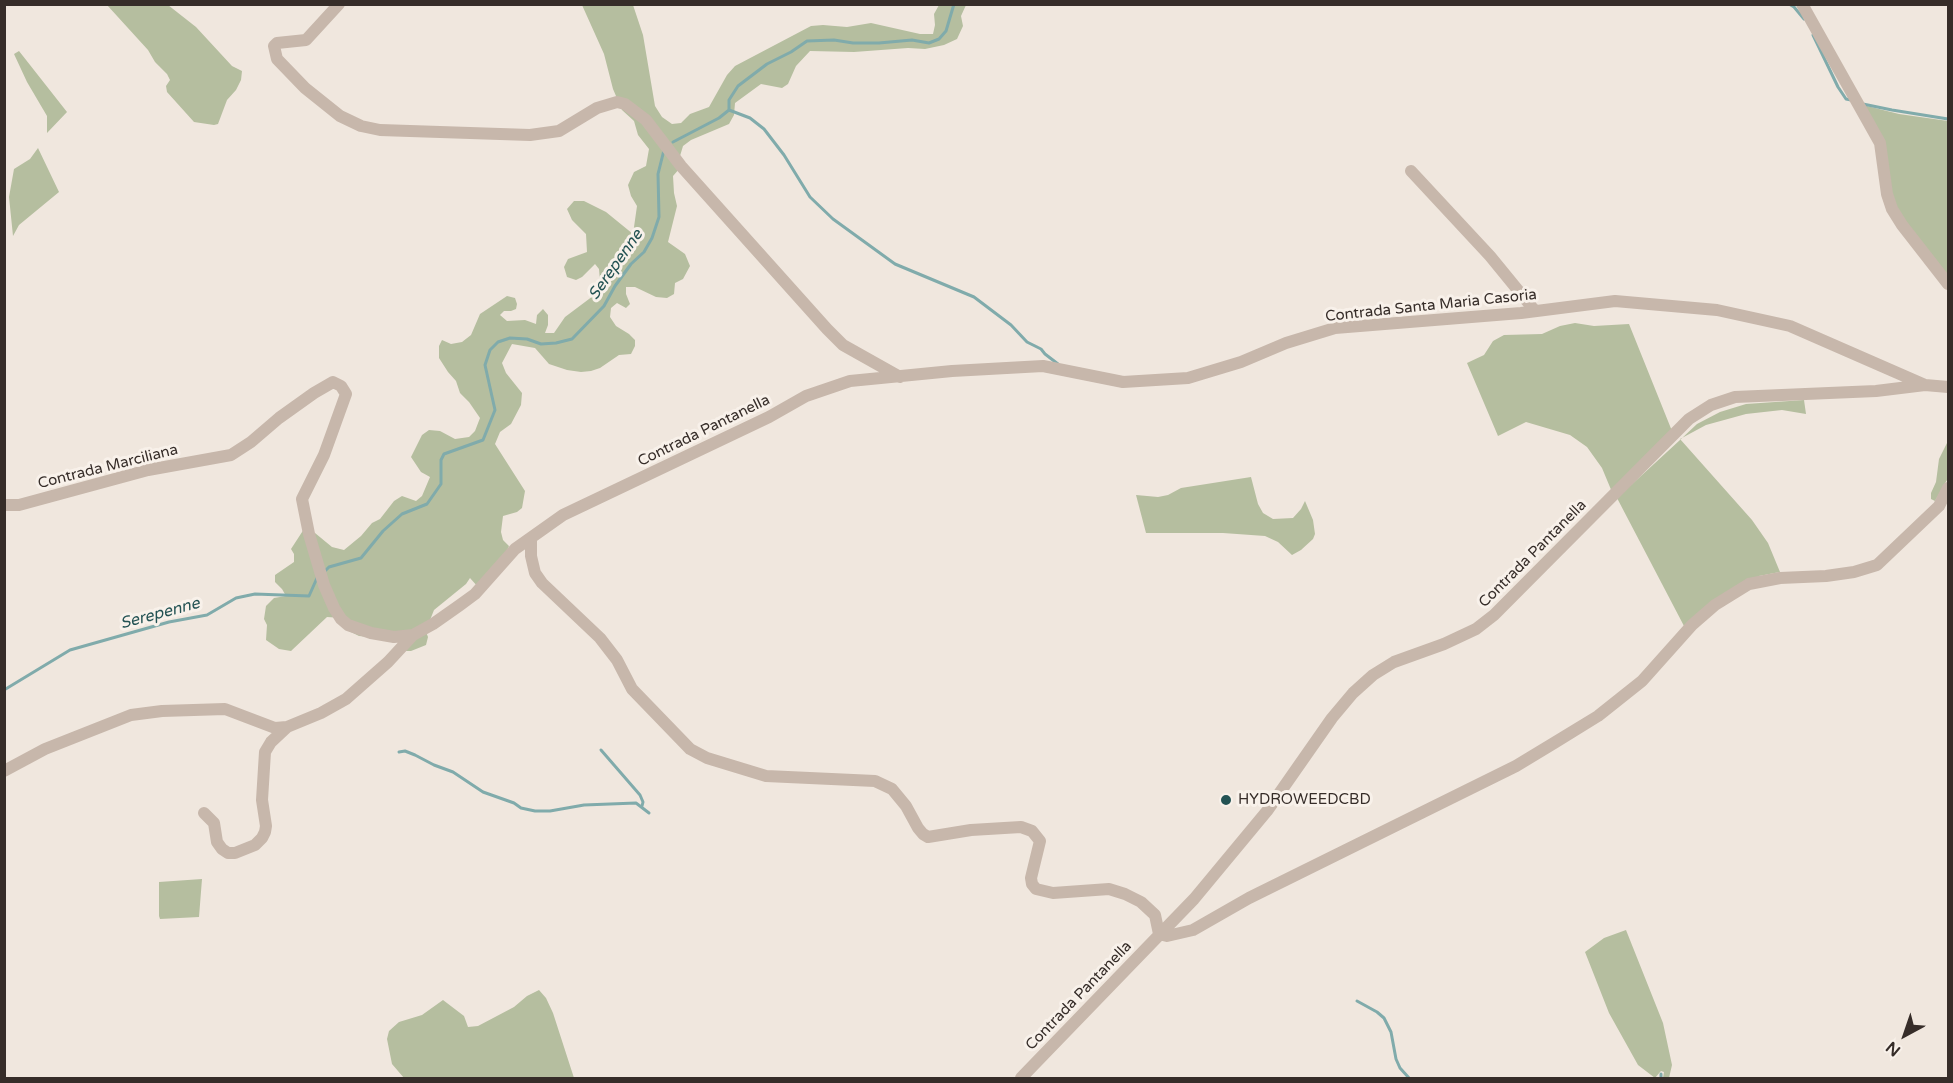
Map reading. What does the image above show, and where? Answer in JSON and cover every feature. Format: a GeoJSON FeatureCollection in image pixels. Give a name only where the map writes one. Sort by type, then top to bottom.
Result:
{"type":"FeatureCollection","features":[{"type":"Feature","properties":{"kind":"street"},"geometry":{"type":"LineString","coordinates":[[339,4],[306,40],[277,43],[274,46],[277,58],[284,66],[305,88],[340,116],[361,126],[380,130],[530,135],[559,131],[597,108],[617,102],[625,104],[646,120],[681,166],[843,345],[900,377]]}},
{"type":"Feature","properties":{"kind":"street"},"geometry":{"type":"LineString","coordinates":[[1806,7],[1881,142],[1887,194],[1892,209],[1948,284]]}},
{"type":"Feature","properties":{"kind":"street"},"geometry":{"type":"LineString","coordinates":[[1411,171],[1490,256],[1535,311]]}},
{"type":"Feature","properties":{"kind":"street","name":"Contrada Santa Maria Casoria"},"geometry":{"type":"LineString","coordinates":[[900,377],[952,371],[1043,366],[1123,382],[1188,378],[1241,362],[1286,343],[1335,328],[1535,311],[1615,301],[1717,310],[1790,326],[1925,385]]}},
{"type":"Feature","properties":{"kind":"street","name":"Contrada Pantanella"},"geometry":{"type":"LineString","coordinates":[[413,635],[433,624],[475,594],[515,549],[563,515],[769,417],[806,396],[850,381],[900,377]]}},
{"type":"Feature","properties":{"kind":"street","name":"Contrada Marciliana"},"geometry":{"type":"LineString","coordinates":[[4,505],[19,505],[148,470],[231,455],[251,442],[279,418],[333,382],[341,386],[346,394],[324,454],[302,499],[309,534],[324,585],[334,608],[348,626],[394,637],[413,635]]}},
{"type":"Feature","properties":{"kind":"street","name":"Contrada Pantanella"},"geometry":{"type":"LineString","coordinates":[[1021,1078],[1194,899],[1267,811],[1332,718],[1353,693],[1373,675],[1394,662],[1444,644],[1476,629],[1494,615],[1689,419],[1711,405],[1736,397],[1876,391],[1925,385],[1948,387]]}},
{"type":"Feature","properties":{"kind":"street"},"geometry":{"type":"LineString","coordinates":[[531,538],[531,556],[542,583],[600,638],[617,660],[632,689],[690,749],[707,758],[766,776],[875,781],[892,789],[906,806],[918,828],[928,837],[971,830],[1021,827],[1032,831],[1040,841],[1031,878],[1036,889],[1053,893],[1109,889],[1125,894],[1141,902],[1155,915],[1159,934],[1167,936],[1192,930],[1270,888],[1516,766],[1598,716],[1642,681],[1692,625],[1715,605],[1749,584],[1780,578],[1854,573],[1877,565],[1939,506],[1948,488]]}},
{"type":"Feature","properties":{"kind":"street"},"geometry":{"type":"LineString","coordinates":[[4,771],[45,749],[131,714],[225,709],[275,728],[287,727],[321,713],[346,699],[388,662],[413,635]]}},
{"type":"Feature","properties":{"kind":"street"},"geometry":{"type":"LineString","coordinates":[[204,813],[214,823],[217,842],[228,853],[235,853],[255,845],[262,838],[266,826],[262,800],[265,752],[271,742],[287,727]]}},
{"type":"Feature","properties":{"kind":"green space"},"geometry":{"type":"Polygon","coordinates":[[[107,5],[168,5],[196,27],[232,66],[242,71],[241,80],[227,100],[218,124],[194,122],[167,92],[166,86],[170,80],[167,74],[107,5]]]}},
{"type":"Feature","properties":{"kind":"green space"},"geometry":{"type":"Polygon","coordinates":[[[582,5],[633,5],[643,35],[655,106],[662,117],[672,124],[681,123],[690,114],[709,107],[727,75],[735,66],[811,26],[847,27],[871,23],[920,34],[933,34],[934,14],[939,5],[966,5],[961,16],[963,26],[957,39],[944,45],[925,49],[810,51],[796,66],[788,84],[782,88],[761,84],[735,103],[734,115],[729,124],[691,140],[683,146],[680,168],[673,176],[677,206],[668,242],[685,254],[690,266],[683,279],[675,283],[674,294],[667,298],[656,297],[635,287],[626,287],[630,304],[626,308],[617,303],[611,308],[610,317],[616,326],[635,340],[631,354],[619,355],[600,368],[581,372],[549,364],[535,348],[512,344],[502,363],[506,373],[522,393],[521,405],[511,424],[500,432],[495,444],[525,491],[522,508],[503,516],[501,532],[503,540],[509,546],[506,553],[478,587],[470,578],[466,584],[434,610],[430,620],[423,624],[428,637],[426,645],[411,651],[403,651],[404,640],[359,636],[349,631],[343,618],[327,617],[291,651],[279,649],[266,640],[267,625],[264,619],[266,606],[274,598],[286,596],[275,582],[275,575],[294,562],[291,549],[304,529],[315,533],[332,547],[344,550],[372,523],[380,519],[394,501],[402,496],[416,501],[422,496],[430,477],[421,472],[411,457],[422,435],[429,430],[440,431],[455,439],[469,437],[475,431],[480,418],[460,393],[456,381],[439,358],[439,346],[442,340],[451,344],[462,342],[471,335],[480,314],[507,296],[515,298],[517,304],[516,309],[504,311],[500,315],[507,321],[525,320],[536,324],[537,315],[543,309],[548,315],[545,333],[554,333],[565,317],[597,293],[600,281],[599,269],[595,264],[576,280],[567,277],[564,267],[568,259],[587,252],[586,234],[572,220],[567,209],[574,201],[584,201],[606,212],[633,234],[637,206],[628,185],[634,172],[646,166],[649,149],[638,135],[634,121],[622,110],[613,89],[604,54],[582,5]]]}},
{"type":"Feature","properties":{"kind":"green space"},"geometry":{"type":"Polygon","coordinates":[[[19,51],[67,112],[47,133],[47,116],[14,54],[19,51]]]}},
{"type":"Feature","properties":{"kind":"green space"},"geometry":{"type":"Polygon","coordinates":[[[1863,105],[1899,114],[1948,121],[1948,276],[1896,209],[1863,105]]]}},
{"type":"Feature","properties":{"kind":"green space"},"geometry":{"type":"Polygon","coordinates":[[[38,148],[59,192],[19,225],[13,236],[9,197],[14,169],[30,159],[38,148]]]}},
{"type":"Feature","properties":{"kind":"green space"},"geometry":{"type":"Polygon","coordinates":[[[1575,323],[1594,326],[1629,324],[1672,431],[1612,492],[1602,468],[1587,447],[1570,435],[1526,422],[1498,436],[1467,363],[1484,355],[1493,341],[1504,335],[1542,334],[1560,326],[1575,323]]]}},
{"type":"Feature","properties":{"kind":"green space"},"geometry":{"type":"Polygon","coordinates":[[[1804,400],[1806,414],[1782,410],[1746,414],[1706,425],[1682,438],[1697,424],[1720,412],[1746,404],[1804,400]]]}},
{"type":"Feature","properties":{"kind":"green space"},"geometry":{"type":"Polygon","coordinates":[[[1680,440],[1752,520],[1768,543],[1780,572],[1759,576],[1684,626],[1617,498],[1680,440]]]}},
{"type":"Feature","properties":{"kind":"green space"},"geometry":{"type":"Polygon","coordinates":[[[1948,441],[1947,480],[1935,501],[1931,499],[1931,493],[1936,482],[1939,459],[1948,441]]]}},
{"type":"Feature","properties":{"kind":"green space"},"geometry":{"type":"Polygon","coordinates":[[[1251,477],[1258,504],[1263,513],[1273,519],[1293,518],[1305,501],[1313,520],[1315,534],[1301,550],[1292,555],[1278,542],[1265,536],[1223,533],[1146,533],[1136,495],[1158,497],[1181,488],[1251,477]]]}},
{"type":"Feature","properties":{"kind":"green space"},"geometry":{"type":"Polygon","coordinates":[[[202,879],[199,917],[160,919],[159,882],[202,879]]]}},
{"type":"Feature","properties":{"kind":"green space"},"geometry":{"type":"Polygon","coordinates":[[[1626,930],[1663,1023],[1672,1065],[1669,1078],[1663,1078],[1664,1072],[1661,1071],[1655,1078],[1638,1065],[1609,1013],[1585,952],[1604,938],[1626,930]]]}},
{"type":"Feature","properties":{"kind":"green space"},"geometry":{"type":"Polygon","coordinates":[[[539,990],[546,998],[553,1013],[574,1078],[404,1078],[392,1064],[387,1039],[389,1031],[399,1022],[422,1015],[443,1000],[464,1016],[468,1027],[478,1026],[514,1007],[539,990]]]}},
{"type":"Feature","properties":{"kind":"waterway","name":"Serepenne"},"geometry":{"type":"LineString","coordinates":[[673,142],[719,118],[729,110],[729,100],[738,86],[767,64],[807,41],[879,43],[912,40],[929,43],[939,39],[946,31],[954,4]]}},
{"type":"Feature","properties":{"kind":"waterway"},"geometry":{"type":"LineString","coordinates":[[1789,4],[1804,19]]}},
{"type":"Feature","properties":{"kind":"waterway"},"geometry":{"type":"LineString","coordinates":[[1813,35],[1838,87],[1846,99],[1851,100]]}},
{"type":"Feature","properties":{"kind":"waterway"},"geometry":{"type":"LineString","coordinates":[[1863,104],[1948,119]]}},
{"type":"Feature","properties":{"kind":"waterway"},"geometry":{"type":"LineString","coordinates":[[729,110],[750,118],[764,129],[784,155],[810,197],[833,219],[895,264],[974,297],[1011,325],[1027,342],[1041,349],[1058,364]]}},
{"type":"Feature","properties":{"kind":"waterway","name":"Serepenne"},"geometry":{"type":"LineString","coordinates":[[324,572],[329,567],[361,558],[383,531],[402,514],[427,504],[441,484],[441,460],[444,454],[483,440],[495,410],[485,365],[490,350],[498,342],[510,338],[527,339],[541,344],[572,339],[604,306],[615,286],[631,264],[644,252],[652,238],[659,217],[658,174],[664,150]]}},
{"type":"Feature","properties":{"kind":"waterway","name":"Serepenne"},"geometry":{"type":"LineString","coordinates":[[4,690],[70,650],[169,622],[207,615],[236,598],[255,594],[309,596],[317,578]]}},
{"type":"Feature","properties":{"kind":"waterway"},"geometry":{"type":"LineString","coordinates":[[601,750],[640,795],[642,806]]}},
{"type":"Feature","properties":{"kind":"waterway"},"geometry":{"type":"LineString","coordinates":[[399,752],[405,751],[453,772],[483,792],[514,803],[521,808],[550,811],[584,805],[636,803],[649,813]]}},
{"type":"Feature","properties":{"kind":"waterway"},"geometry":{"type":"LineString","coordinates":[[1357,1001],[1384,1018],[1391,1032],[1396,1059],[1409,1078]]}},
{"type":"Feature","properties":{"kind":"place","name":"HYDROWEEDCBD"},"geometry":{"type":"Point","coordinates":[1226,800]}}]}
